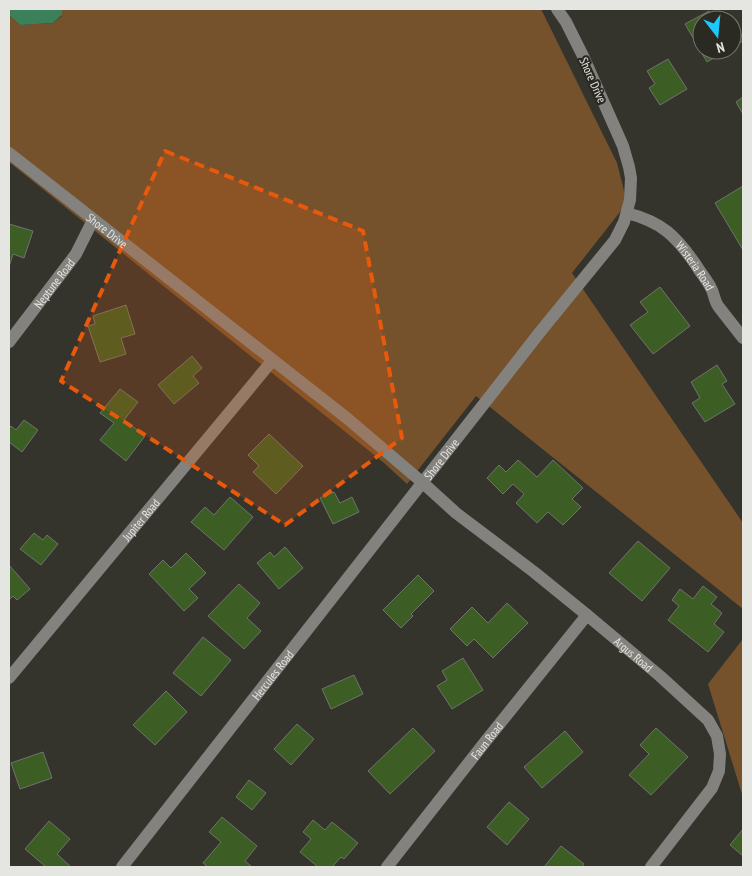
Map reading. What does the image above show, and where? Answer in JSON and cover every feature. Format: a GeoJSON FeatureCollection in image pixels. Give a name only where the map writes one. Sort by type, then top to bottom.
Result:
{"type":"FeatureCollection","features":[{"type":"Feature","properties":{"kind":"street","name":"Shore Drive"},"geometry":{"type":"LineString","coordinates":[[9,154],[348,419],[423,483],[614,240],[627,213],[630,200],[630,178],[623,146],[583,56],[557,9]]}},
{"type":"Feature","properties":{"kind":"street","name":"Wisteria Road"},"geometry":{"type":"LineString","coordinates":[[627,213],[656,224],[668,232],[682,246],[711,288],[714,300],[743,338]]}},
{"type":"Feature","properties":{"kind":"street","name":"Neptune Road"},"geometry":{"type":"LineString","coordinates":[[9,342],[76,254],[93,220]]}},
{"type":"Feature","properties":{"kind":"street","name":"Jupiter Road"},"geometry":{"type":"LineString","coordinates":[[9,678],[272,361]]}},
{"type":"Feature","properties":{"kind":"street","name":"Argus Road"},"geometry":{"type":"LineString","coordinates":[[423,483],[456,513],[587,615],[660,676],[708,720],[716,736],[720,754],[719,771],[712,788],[651,867]]}},
{"type":"Feature","properties":{"kind":"street","name":"Hercules Road"},"geometry":{"type":"LineString","coordinates":[[122,867],[423,483]]}},
{"type":"Feature","properties":{"kind":"street","name":"Faun Road"},"geometry":{"type":"LineString","coordinates":[[387,867],[587,615]]}},
{"type":"Feature","properties":{"kind":"highlighted area"},"geometry":{"type":"Polygon","coordinates":[[[165,151],[363,231],[402,438],[285,525],[61,381],[165,151]]]}},
{"type":"Feature","properties":{"kind":"shaded area"},"geometry":{"type":"Polygon","coordinates":[[[9,9],[62,9],[62,15],[53,23],[20,25],[9,15],[9,9]]]}},
{"type":"Feature","properties":{"kind":"shaded area"},"geometry":{"type":"Polygon","coordinates":[[[62,9],[541,9],[617,163],[627,203],[572,273],[743,523],[743,609],[476,396],[407,484],[383,462],[9,162],[9,15],[20,25],[53,23],[62,16],[62,9]]]}},
{"type":"Feature","properties":{"kind":"shaded area"},"geometry":{"type":"Polygon","coordinates":[[[743,639],[743,795],[708,684],[743,639]]]}},
{"type":"Feature","properties":{"kind":"building"},"geometry":{"type":"Polygon","coordinates":[[[692,20],[692,36],[685,24],[692,20]]]}},
{"type":"Feature","properties":{"kind":"building"},"geometry":{"type":"Polygon","coordinates":[[[668,59],[687,89],[660,105],[649,88],[655,84],[647,71],[668,59]]]}},
{"type":"Feature","properties":{"kind":"building"},"geometry":{"type":"Polygon","coordinates":[[[743,97],[743,114],[736,102],[743,97]]]}},
{"type":"Feature","properties":{"kind":"building"},"geometry":{"type":"Polygon","coordinates":[[[743,186],[743,250],[715,203],[743,186]]]}},
{"type":"Feature","properties":{"kind":"building"},"geometry":{"type":"Polygon","coordinates":[[[9,224],[33,231],[24,258],[13,254],[9,267],[9,224]]]}},
{"type":"Feature","properties":{"kind":"building"},"geometry":{"type":"Polygon","coordinates":[[[660,287],[690,326],[653,354],[630,325],[648,312],[640,302],[660,287]]]}},
{"type":"Feature","properties":{"kind":"building"},"geometry":{"type":"Polygon","coordinates":[[[126,305],[135,334],[121,338],[126,354],[100,362],[88,326],[95,324],[93,316],[126,305]]]}},
{"type":"Feature","properties":{"kind":"building"},"geometry":{"type":"Polygon","coordinates":[[[192,356],[202,368],[193,376],[199,383],[174,404],[158,385],[192,356]]]}},
{"type":"Feature","properties":{"kind":"building"},"geometry":{"type":"Polygon","coordinates":[[[717,365],[727,381],[722,384],[735,404],[705,422],[692,403],[700,398],[691,382],[717,365]]]}},
{"type":"Feature","properties":{"kind":"building"},"geometry":{"type":"Polygon","coordinates":[[[120,389],[138,402],[124,420],[145,436],[126,461],[100,440],[114,423],[100,413],[120,389]]]}},
{"type":"Feature","properties":{"kind":"building"},"geometry":{"type":"Polygon","coordinates":[[[24,420],[38,430],[22,452],[9,442],[9,429],[11,426],[16,430],[24,420]]]}},
{"type":"Feature","properties":{"kind":"building"},"geometry":{"type":"Polygon","coordinates":[[[269,434],[303,466],[276,494],[253,472],[259,466],[248,455],[269,434]]]}},
{"type":"Feature","properties":{"kind":"building"},"geometry":{"type":"Polygon","coordinates":[[[518,460],[537,477],[553,460],[583,488],[572,499],[581,507],[563,525],[548,512],[537,523],[516,503],[524,494],[513,484],[503,494],[487,478],[499,465],[506,472],[518,460]]]}},
{"type":"Feature","properties":{"kind":"building"},"geometry":{"type":"Polygon","coordinates":[[[334,492],[340,503],[352,497],[359,512],[333,524],[320,498],[334,492]]]}},
{"type":"Feature","properties":{"kind":"building"},"geometry":{"type":"Polygon","coordinates":[[[230,497],[253,517],[224,550],[191,522],[205,507],[214,515],[230,497]]]}},
{"type":"Feature","properties":{"kind":"building"},"geometry":{"type":"Polygon","coordinates":[[[34,533],[43,540],[47,535],[58,544],[41,565],[20,549],[34,533]]]}},
{"type":"Feature","properties":{"kind":"building"},"geometry":{"type":"Polygon","coordinates":[[[638,541],[670,568],[642,601],[609,573],[638,541]]]}},
{"type":"Feature","properties":{"kind":"building"},"geometry":{"type":"Polygon","coordinates":[[[285,547],[303,568],[279,589],[257,563],[270,552],[274,557],[285,547]]]}},
{"type":"Feature","properties":{"kind":"building"},"geometry":{"type":"Polygon","coordinates":[[[186,553],[206,573],[189,589],[198,598],[184,611],[149,574],[163,560],[171,568],[186,553]]]}},
{"type":"Feature","properties":{"kind":"building"},"geometry":{"type":"Polygon","coordinates":[[[9,565],[30,589],[17,600],[13,596],[9,600],[9,565]]]}},
{"type":"Feature","properties":{"kind":"building"},"geometry":{"type":"Polygon","coordinates":[[[418,575],[434,591],[411,614],[413,616],[401,628],[383,610],[418,575]]]}},
{"type":"Feature","properties":{"kind":"building"},"geometry":{"type":"Polygon","coordinates":[[[239,584],[260,603],[247,618],[261,631],[244,649],[208,616],[239,584]]]}},
{"type":"Feature","properties":{"kind":"building"},"geometry":{"type":"Polygon","coordinates":[[[703,586],[717,597],[711,604],[722,613],[714,624],[724,632],[708,652],[668,620],[679,606],[672,600],[680,589],[693,599],[703,586]]]}},
{"type":"Feature","properties":{"kind":"building"},"geometry":{"type":"Polygon","coordinates":[[[507,603],[528,623],[493,658],[474,639],[467,646],[450,629],[472,607],[488,623],[507,603]]]}},
{"type":"Feature","properties":{"kind":"building"},"geometry":{"type":"Polygon","coordinates":[[[203,637],[231,660],[201,696],[173,673],[203,637]]]}},
{"type":"Feature","properties":{"kind":"building"},"geometry":{"type":"Polygon","coordinates":[[[463,658],[483,690],[452,709],[437,686],[447,680],[442,671],[463,658]]]}},
{"type":"Feature","properties":{"kind":"building"},"geometry":{"type":"Polygon","coordinates":[[[354,675],[363,694],[331,709],[322,689],[354,675]]]}},
{"type":"Feature","properties":{"kind":"building"},"geometry":{"type":"Polygon","coordinates":[[[166,691],[187,712],[155,745],[133,725],[166,691]]]}},
{"type":"Feature","properties":{"kind":"building"},"geometry":{"type":"Polygon","coordinates":[[[297,724],[314,739],[291,765],[274,749],[297,724]]]}},
{"type":"Feature","properties":{"kind":"building"},"geometry":{"type":"Polygon","coordinates":[[[413,728],[435,751],[390,794],[368,771],[413,728]]]}},
{"type":"Feature","properties":{"kind":"building"},"geometry":{"type":"Polygon","coordinates":[[[656,728],[688,757],[651,795],[629,775],[649,754],[640,745],[656,728]]]}},
{"type":"Feature","properties":{"kind":"building"},"geometry":{"type":"Polygon","coordinates":[[[565,731],[583,752],[542,788],[524,767],[565,731]]]}},
{"type":"Feature","properties":{"kind":"building"},"geometry":{"type":"Polygon","coordinates":[[[43,752],[52,778],[20,789],[11,763],[43,752]]]}},
{"type":"Feature","properties":{"kind":"building"},"geometry":{"type":"Polygon","coordinates":[[[249,780],[266,793],[252,810],[236,797],[249,780]]]}},
{"type":"Feature","properties":{"kind":"building"},"geometry":{"type":"Polygon","coordinates":[[[509,802],[529,819],[507,845],[487,827],[509,802]]]}},
{"type":"Feature","properties":{"kind":"building"},"geometry":{"type":"Polygon","coordinates":[[[222,817],[257,846],[245,861],[250,867],[208,867],[203,863],[221,842],[209,832],[222,817]]]}},
{"type":"Feature","properties":{"kind":"building"},"geometry":{"type":"Polygon","coordinates":[[[313,820],[325,830],[332,822],[358,843],[344,859],[341,857],[332,867],[318,867],[300,852],[311,839],[303,832],[313,820]]]}},
{"type":"Feature","properties":{"kind":"building"},"geometry":{"type":"Polygon","coordinates":[[[49,821],[70,839],[57,854],[71,867],[46,867],[25,849],[49,821]]]}},
{"type":"Feature","properties":{"kind":"building"},"geometry":{"type":"Polygon","coordinates":[[[743,829],[743,856],[730,845],[743,829]]]}},
{"type":"Feature","properties":{"kind":"building"},"geometry":{"type":"Polygon","coordinates":[[[561,846],[584,864],[582,867],[544,867],[561,846]]]}}]}
